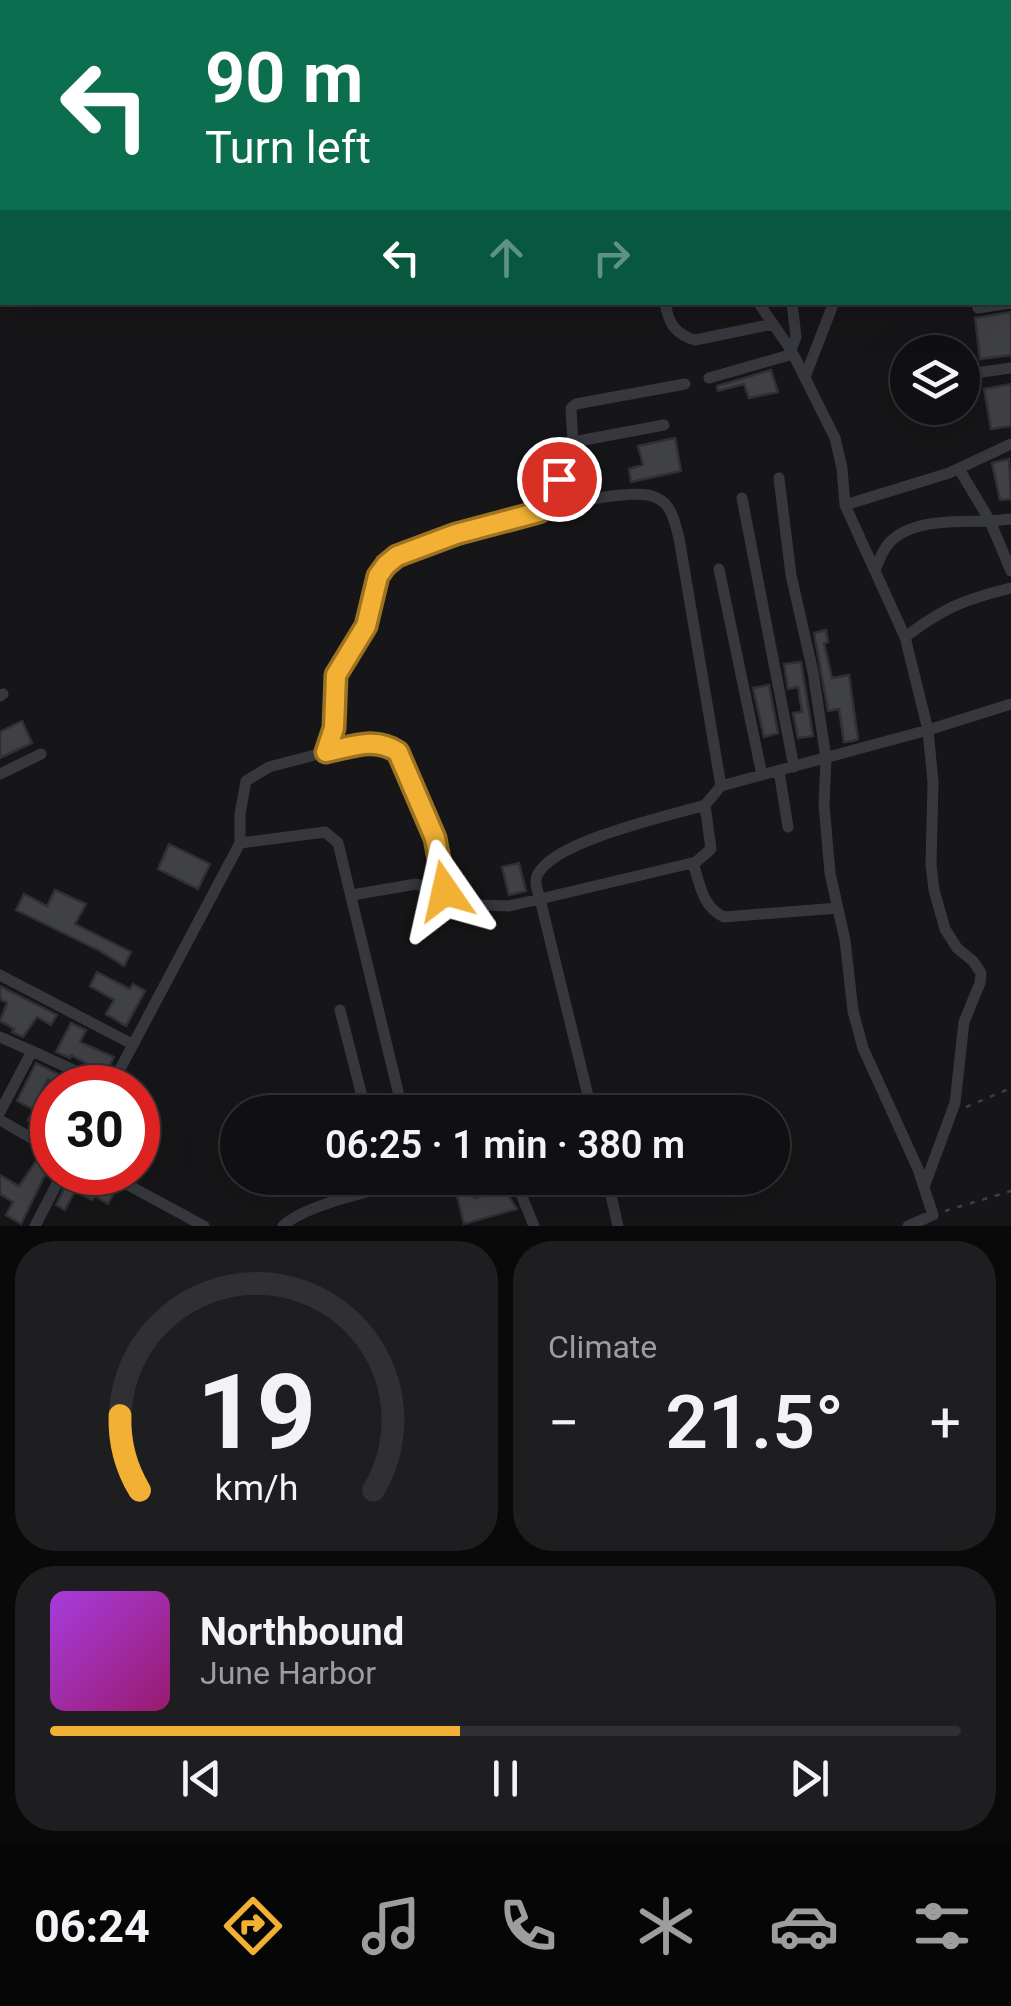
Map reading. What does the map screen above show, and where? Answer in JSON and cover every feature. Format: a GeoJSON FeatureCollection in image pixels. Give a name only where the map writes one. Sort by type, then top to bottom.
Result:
{"type":"FeatureCollection","features":[{"type":"Feature","properties":{"kind":"street"},"geometry":{"type":"LineString","coordinates":[[666,305],[672,327],[695,340],[772,324]]}},
{"type":"Feature","properties":{"kind":"street"},"geometry":{"type":"LineString","coordinates":[[760,305],[792,352],[835,438],[845,505],[905,637],[928,730],[933,782],[930,853],[934,890],[945,930],[981,974],[964,1022],[959,1082],[951,1113],[924,1188]]}},
{"type":"Feature","properties":{"kind":"street"},"geometry":{"type":"LineString","coordinates":[[792,305],[796,337],[792,352]]}},
{"type":"Feature","properties":{"kind":"street"},"geometry":{"type":"LineString","coordinates":[[805,377],[833,305]]}},
{"type":"Feature","properties":{"kind":"street"},"geometry":{"type":"LineString","coordinates":[[978,308],[998,305]]}},
{"type":"Feature","properties":{"kind":"street"},"geometry":{"type":"LineString","coordinates":[[710,378],[792,352]]}},
{"type":"Feature","properties":{"kind":"street"},"geometry":{"type":"LineString","coordinates":[[982,372],[1011,368]]}},
{"type":"Feature","properties":{"kind":"street"},"geometry":{"type":"LineString","coordinates":[[539,512],[559,479],[573,442],[570,408],[686,384]]}},
{"type":"Feature","properties":{"kind":"street"},"geometry":{"type":"LineString","coordinates":[[573,442],[664,426]]}},
{"type":"Feature","properties":{"kind":"street"},"geometry":{"type":"LineString","coordinates":[[845,505],[959,469],[1011,444]]}},
{"type":"Feature","properties":{"kind":"street"},"geometry":{"type":"LineString","coordinates":[[959,469],[990,521],[1011,571]]}},
{"type":"Feature","properties":{"kind":"street"},"geometry":{"type":"LineString","coordinates":[[779,478],[791,576],[813,672],[826,758],[828,856],[852,1011],[933,1215],[908,1226]]}},
{"type":"Feature","properties":{"kind":"street"},"geometry":{"type":"LineString","coordinates":[[326,752],[334,728],[336,675],[366,626],[378,576],[386,565],[397,556],[456,534],[624,492],[651,495],[672,511],[722,786]]}},
{"type":"Feature","properties":{"kind":"street"},"geometry":{"type":"LineString","coordinates":[[742,498],[794,767]]}},
{"type":"Feature","properties":{"kind":"street"},"geometry":{"type":"LineString","coordinates":[[875,570],[887,545],[902,533],[951,523],[1011,519]]}},
{"type":"Feature","properties":{"kind":"street"},"geometry":{"type":"LineString","coordinates":[[720,569],[762,776]]}},
{"type":"Feature","properties":{"kind":"street"},"geometry":{"type":"LineString","coordinates":[[905,637],[943,609],[968,598],[1011,588]]}},
{"type":"Feature","properties":{"kind":"street"},"geometry":{"type":"LineString","coordinates":[[588,1095],[535,881],[537,873],[562,852],[607,833],[705,805],[722,786],[1011,704]]}},
{"type":"Feature","properties":{"kind":"street"},"geometry":{"type":"LineString","coordinates":[[121,1065],[240,843],[246,782],[268,766],[374,742],[398,752],[435,838],[445,891]]}},
{"type":"Feature","properties":{"kind":"street"},"geometry":{"type":"LineString","coordinates":[[0,774],[41,754]]}},
{"type":"Feature","properties":{"kind":"street"},"geometry":{"type":"LineString","coordinates":[[779,771],[788,827]]}},
{"type":"Feature","properties":{"kind":"street"},"geometry":{"type":"LineString","coordinates":[[352,895],[416,884],[482,905],[510,906],[693,863],[710,849],[705,805]]}},
{"type":"Feature","properties":{"kind":"street"},"geometry":{"type":"LineString","coordinates":[[240,843],[313,832],[330,834],[342,850],[399,1095]]}},
{"type":"Feature","properties":{"kind":"street"},"geometry":{"type":"LineString","coordinates":[[693,863],[704,899],[715,913],[724,917],[838,908]]}},
{"type":"Feature","properties":{"kind":"street"},"geometry":{"type":"LineString","coordinates":[[0,975],[132,1044]]}},
{"type":"Feature","properties":{"kind":"street"},"geometry":{"type":"LineString","coordinates":[[340,1010],[362,1095]]}},
{"type":"Feature","properties":{"kind":"street"},"geometry":{"type":"LineString","coordinates":[[0,1037],[62,1065]]}},
{"type":"Feature","properties":{"kind":"street"},"geometry":{"type":"LineString","coordinates":[[0,1112],[32,1051]]}},
{"type":"Feature","properties":{"kind":"street"},"geometry":{"type":"LineString","coordinates":[[0,1120],[30,1137]]}},
{"type":"Feature","properties":{"kind":"street"},"geometry":{"type":"LineString","coordinates":[[35,1226],[51,1195]]}},
{"type":"Feature","properties":{"kind":"street"},"geometry":{"type":"LineString","coordinates":[[147,1195],[204,1226]]}},
{"type":"Feature","properties":{"kind":"street"},"geometry":{"type":"LineString","coordinates":[[283,1226],[293,1217],[350,1195]]}},
{"type":"Feature","properties":{"kind":"street"},"geometry":{"type":"LineString","coordinates":[[520,1195],[534,1226]]}},
{"type":"Feature","properties":{"kind":"street"},"geometry":{"type":"LineString","coordinates":[[611,1195],[618,1226]]}},
{"type":"Feature","properties":{"kind":"path"},"geometry":{"type":"LineString","coordinates":[[951,1113],[1011,1088]]}},
{"type":"Feature","properties":{"kind":"path"},"geometry":{"type":"LineString","coordinates":[[933,1215],[1011,1191]]}},
{"type":"Feature","properties":{"kind":"building"},"geometry":{"type":"Polygon","coordinates":[[[1011,312],[1011,355],[980,359],[975,318],[1011,312]]]}},
{"type":"Feature","properties":{"kind":"building"},"geometry":{"type":"Polygon","coordinates":[[[771,370],[778,392],[749,398],[744,384],[718,391],[717,386],[771,370]]]}},
{"type":"Feature","properties":{"kind":"building"},"geometry":{"type":"Polygon","coordinates":[[[1011,384],[1011,426],[991,429],[984,389],[1011,384]]]}},
{"type":"Feature","properties":{"kind":"building"},"geometry":{"type":"Polygon","coordinates":[[[675,438],[681,471],[631,482],[629,469],[643,465],[638,446],[675,438]]]}},
{"type":"Feature","properties":{"kind":"building"},"geometry":{"type":"Polygon","coordinates":[[[1009,459],[1011,499],[1000,500],[992,463],[1009,459]]]}},
{"type":"Feature","properties":{"kind":"building"},"geometry":{"type":"Polygon","coordinates":[[[826,630],[828,642],[824,643],[832,678],[849,675],[858,739],[853,741],[844,742],[839,709],[828,711],[814,633],[826,630]]]}},
{"type":"Feature","properties":{"kind":"building"},"geometry":{"type":"Polygon","coordinates":[[[801,662],[813,736],[798,738],[793,713],[802,712],[798,687],[788,689],[784,664],[801,662]]]}},
{"type":"Feature","properties":{"kind":"building"},"geometry":{"type":"Polygon","coordinates":[[[769,685],[778,733],[764,737],[753,688],[769,685]]]}},
{"type":"Feature","properties":{"kind":"building"},"geometry":{"type":"Polygon","coordinates":[[[22,721],[32,743],[0,758],[0,732],[22,721]]]}},
{"type":"Feature","properties":{"kind":"building"},"geometry":{"type":"Polygon","coordinates":[[[169,844],[210,864],[198,889],[158,869],[169,844]]]}},
{"type":"Feature","properties":{"kind":"building"},"geometry":{"type":"Polygon","coordinates":[[[519,863],[526,891],[509,895],[502,867],[519,863]]]}},
{"type":"Feature","properties":{"kind":"building"},"geometry":{"type":"Polygon","coordinates":[[[55,890],[86,904],[75,924],[131,952],[124,966],[16,910],[24,894],[47,906],[55,890]]]}},
{"type":"Feature","properties":{"kind":"building"},"geometry":{"type":"Polygon","coordinates":[[[97,972],[130,989],[133,984],[145,991],[126,1026],[106,1014],[114,1000],[90,986],[97,972]]]}},
{"type":"Feature","properties":{"kind":"building"},"geometry":{"type":"Polygon","coordinates":[[[0,986],[57,1015],[51,1025],[37,1017],[23,1037],[12,1032],[14,1029],[0,1021],[7,1003],[0,999],[0,986]]]}},
{"type":"Feature","properties":{"kind":"building"},"geometry":{"type":"Polygon","coordinates":[[[71,1023],[86,1030],[80,1042],[114,1057],[110,1065],[89,1065],[56,1052],[71,1023]]]}},
{"type":"Feature","properties":{"kind":"building"},"geometry":{"type":"Polygon","coordinates":[[[30,1075],[30,1108],[17,1101],[30,1075]]]}},
{"type":"Feature","properties":{"kind":"building"},"geometry":{"type":"Polygon","coordinates":[[[30,1170],[30,1195],[35,1195],[21,1224],[6,1215],[13,1202],[0,1194],[0,1175],[19,1186],[30,1170]]]}},
{"type":"Feature","properties":{"kind":"building"},"geometry":{"type":"Polygon","coordinates":[[[61,1195],[73,1195],[65,1210],[56,1205],[61,1195]]]}},
{"type":"Feature","properties":{"kind":"building"},"geometry":{"type":"Polygon","coordinates":[[[83,1195],[113,1195],[108,1204],[95,1196],[92,1200],[83,1195]]]}},
{"type":"Feature","properties":{"kind":"building"},"geometry":{"type":"Polygon","coordinates":[[[457,1195],[508,1195],[517,1209],[464,1224],[457,1195]]]}},
{"type":"Feature","properties":{"kind":"route"},"geometry":{"type":"LineString","coordinates":[[445,891],[435,838],[398,752],[374,742],[326,752],[334,728],[336,675],[366,626],[378,576],[386,565],[397,556],[456,534],[539,512],[559,479]]}}]}
